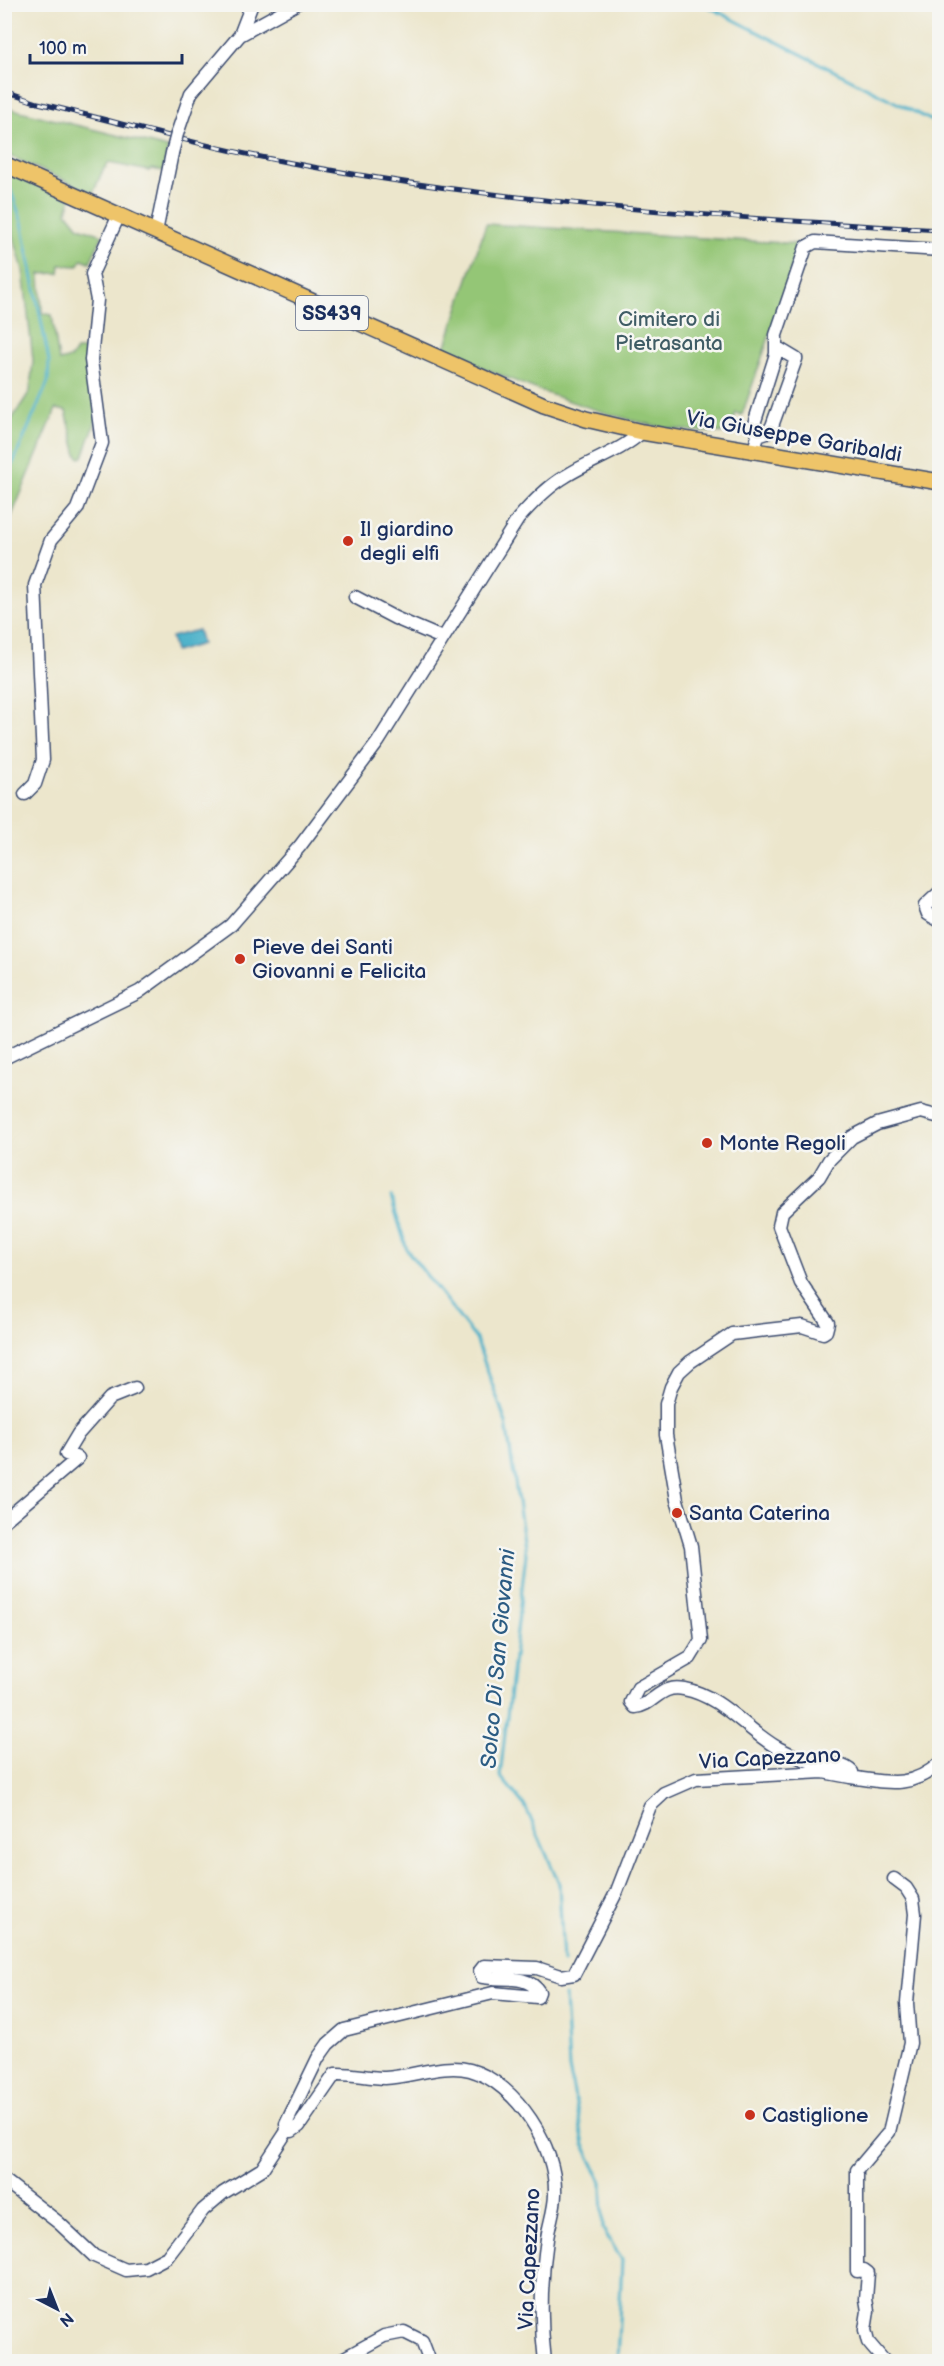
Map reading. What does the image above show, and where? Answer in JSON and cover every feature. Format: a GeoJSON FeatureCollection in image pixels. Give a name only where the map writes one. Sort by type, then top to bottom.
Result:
{"type":"FeatureCollection","features":[{"type":"Feature","properties":{"kind":"main road","name":"SS439"},"geometry":{"type":"LineString","coordinates":[[4,164],[544,405],[586,419],[642,432]]}},
{"type":"Feature","properties":{"kind":"main road","name":"Via Giuseppe Garibaldi"},"geometry":{"type":"LineString","coordinates":[[642,432],[939,482]]}},
{"type":"Feature","properties":{"kind":"street"},"geometry":{"type":"LineString","coordinates":[[156,232],[172,153],[191,93],[240,34],[252,4]]}},
{"type":"Feature","properties":{"kind":"street"},"geometry":{"type":"LineString","coordinates":[[240,34],[296,4]]}},
{"type":"Feature","properties":{"kind":"street"},"geometry":{"type":"LineString","coordinates":[[25,794],[35,784],[44,760],[35,585],[51,540],[77,509],[102,443],[91,360],[97,300],[92,274],[119,215]]}},
{"type":"Feature","properties":{"kind":"street"},"geometry":{"type":"LineString","coordinates":[[750,451],[758,436],[754,424],[776,347],[776,335],[802,253],[815,242],[939,250]]}},
{"type":"Feature","properties":{"kind":"street"},"geometry":{"type":"LineString","coordinates":[[758,436],[767,434],[772,426],[796,359],[776,347]]}},
{"type":"Feature","properties":{"kind":"street"},"geometry":{"type":"LineString","coordinates":[[4,1058],[140,992],[231,925],[300,846],[378,742],[504,538],[532,503],[566,476],[627,443],[642,432]]}},
{"type":"Feature","properties":{"kind":"street"},"geometry":{"type":"LineString","coordinates":[[356,597],[395,618],[442,638]]}},
{"type":"Feature","properties":{"kind":"street"},"geometry":{"type":"LineString","coordinates":[[939,892],[925,906],[928,914],[939,921]]}},
{"type":"Feature","properties":{"kind":"street","name":"Via Capezzano"},"geometry":{"type":"LineString","coordinates":[[545,2361],[542,2296],[547,2239],[555,2194],[548,2150],[532,2119],[496,2084],[470,2070],[456,2069],[384,2078],[335,2074],[299,2126],[292,2131],[287,2131],[285,2124],[318,2058],[328,2044],[344,2030],[493,1994],[537,1997],[539,1992],[535,1986],[524,1980],[482,1977],[480,1971],[484,1966],[537,1968],[561,1977],[574,1974],[617,1891],[650,1806],[671,1788],[696,1779],[823,1772],[850,1777],[852,1772],[848,1768],[829,1762],[813,1762],[778,1748],[747,1727],[720,1704],[686,1689],[661,1690],[640,1706],[634,1707],[631,1702],[638,1688],[690,1658],[700,1640],[691,1546],[670,1468],[666,1435],[666,1404],[679,1372],[732,1334],[802,1326],[818,1332],[826,1331],[828,1323],[805,1292],[779,1226],[782,1212],[819,1178],[833,1155],[852,1137],[877,1124],[921,1112],[939,1117]]}},
{"type":"Feature","properties":{"kind":"street"},"geometry":{"type":"LineString","coordinates":[[4,1521],[78,1458],[66,1454],[78,1434],[110,1398],[135,1388]]}},
{"type":"Feature","properties":{"kind":"street"},"geometry":{"type":"LineString","coordinates":[[850,1777],[894,1783],[919,1780],[939,1763]]}},
{"type":"Feature","properties":{"kind":"street"},"geometry":{"type":"LineString","coordinates":[[885,2361],[868,2342],[866,2330],[868,2273],[864,2270],[857,2271],[855,2266],[858,2236],[856,2176],[857,2170],[889,2132],[910,2043],[907,2003],[915,1914],[913,1899],[906,1888],[894,1879]]}},
{"type":"Feature","properties":{"kind":"street"},"geometry":{"type":"LineString","coordinates":[[4,2180],[59,2223],[94,2256],[126,2270],[146,2268],[166,2258],[203,2210],[223,2193],[262,2169],[287,2131]]}},
{"type":"Feature","properties":{"kind":"street"},"geometry":{"type":"LineString","coordinates":[[336,2361],[384,2336],[404,2332],[422,2341],[430,2361]]}},
{"type":"Feature","properties":{"kind":"green space"},"geometry":{"type":"Polygon","coordinates":[[[4,107],[168,148],[163,171],[151,169],[149,171],[109,163],[103,170],[93,193],[5,154],[4,107]]]}},
{"type":"Feature","properties":{"kind":"green space"},"geometry":{"type":"Polygon","coordinates":[[[5,169],[71,198],[67,212],[79,227],[103,235],[90,262],[82,259],[78,266],[60,265],[59,273],[40,274],[42,313],[52,315],[59,361],[71,358],[76,350],[87,350],[97,418],[83,457],[80,458],[77,455],[66,411],[56,409],[5,532],[5,430],[30,391],[33,360],[23,270],[5,206],[5,169]]]}},
{"type":"Feature","properties":{"kind":"green space","name":"Cimitero di Pietrasanta"},"geometry":{"type":"Polygon","coordinates":[[[486,224],[798,244],[783,297],[742,415],[736,413],[729,433],[669,428],[605,413],[497,374],[444,351],[486,224]]]}},
{"type":"Feature","properties":{"kind":"water"},"geometry":{"type":"Polygon","coordinates":[[[198,630],[202,644],[175,652],[171,637],[198,630]]]}},
{"type":"Feature","properties":{"kind":"waterway"},"geometry":{"type":"LineString","coordinates":[[703,4],[940,125]]}},
{"type":"Feature","properties":{"kind":"waterway"},"geometry":{"type":"LineString","coordinates":[[4,172],[22,222],[49,361],[48,382],[4,484]]}},
{"type":"Feature","properties":{"kind":"waterway","name":"Solco Di San Giovanni"},"geometry":{"type":"LineString","coordinates":[[391,1197],[407,1250],[476,1339],[506,1423],[526,1554],[500,1776],[525,1806],[559,1883],[563,1962]]}},
{"type":"Feature","properties":{"kind":"waterway","name":"Solco Di San Giovanni"},"geometry":{"type":"LineString","coordinates":[[565,1996],[569,2068],[584,2145],[602,2182],[603,2229],[622,2260],[617,2362]]}},
{"type":"Feature","properties":{"kind":"railway"},"geometry":{"type":"LineString","coordinates":[[5,92],[38,103],[256,156],[425,185],[682,213],[940,230]]}},
{"type":"Feature","properties":{"kind":"place","name":"Il giardino degli elfi"},"geometry":{"type":"Point","coordinates":[348,541]}},
{"type":"Feature","properties":{"kind":"place","name":"Pieve dei Santi Giovanni e Felicita"},"geometry":{"type":"Point","coordinates":[240,959]}},
{"type":"Feature","properties":{"kind":"place","name":"Monte Regoli"},"geometry":{"type":"Point","coordinates":[707,1143]}},
{"type":"Feature","properties":{"kind":"place","name":"Santa Caterina"},"geometry":{"type":"Point","coordinates":[677,1513]}},
{"type":"Feature","properties":{"kind":"place","name":"Castiglione"},"geometry":{"type":"Point","coordinates":[750,2115]}}]}
